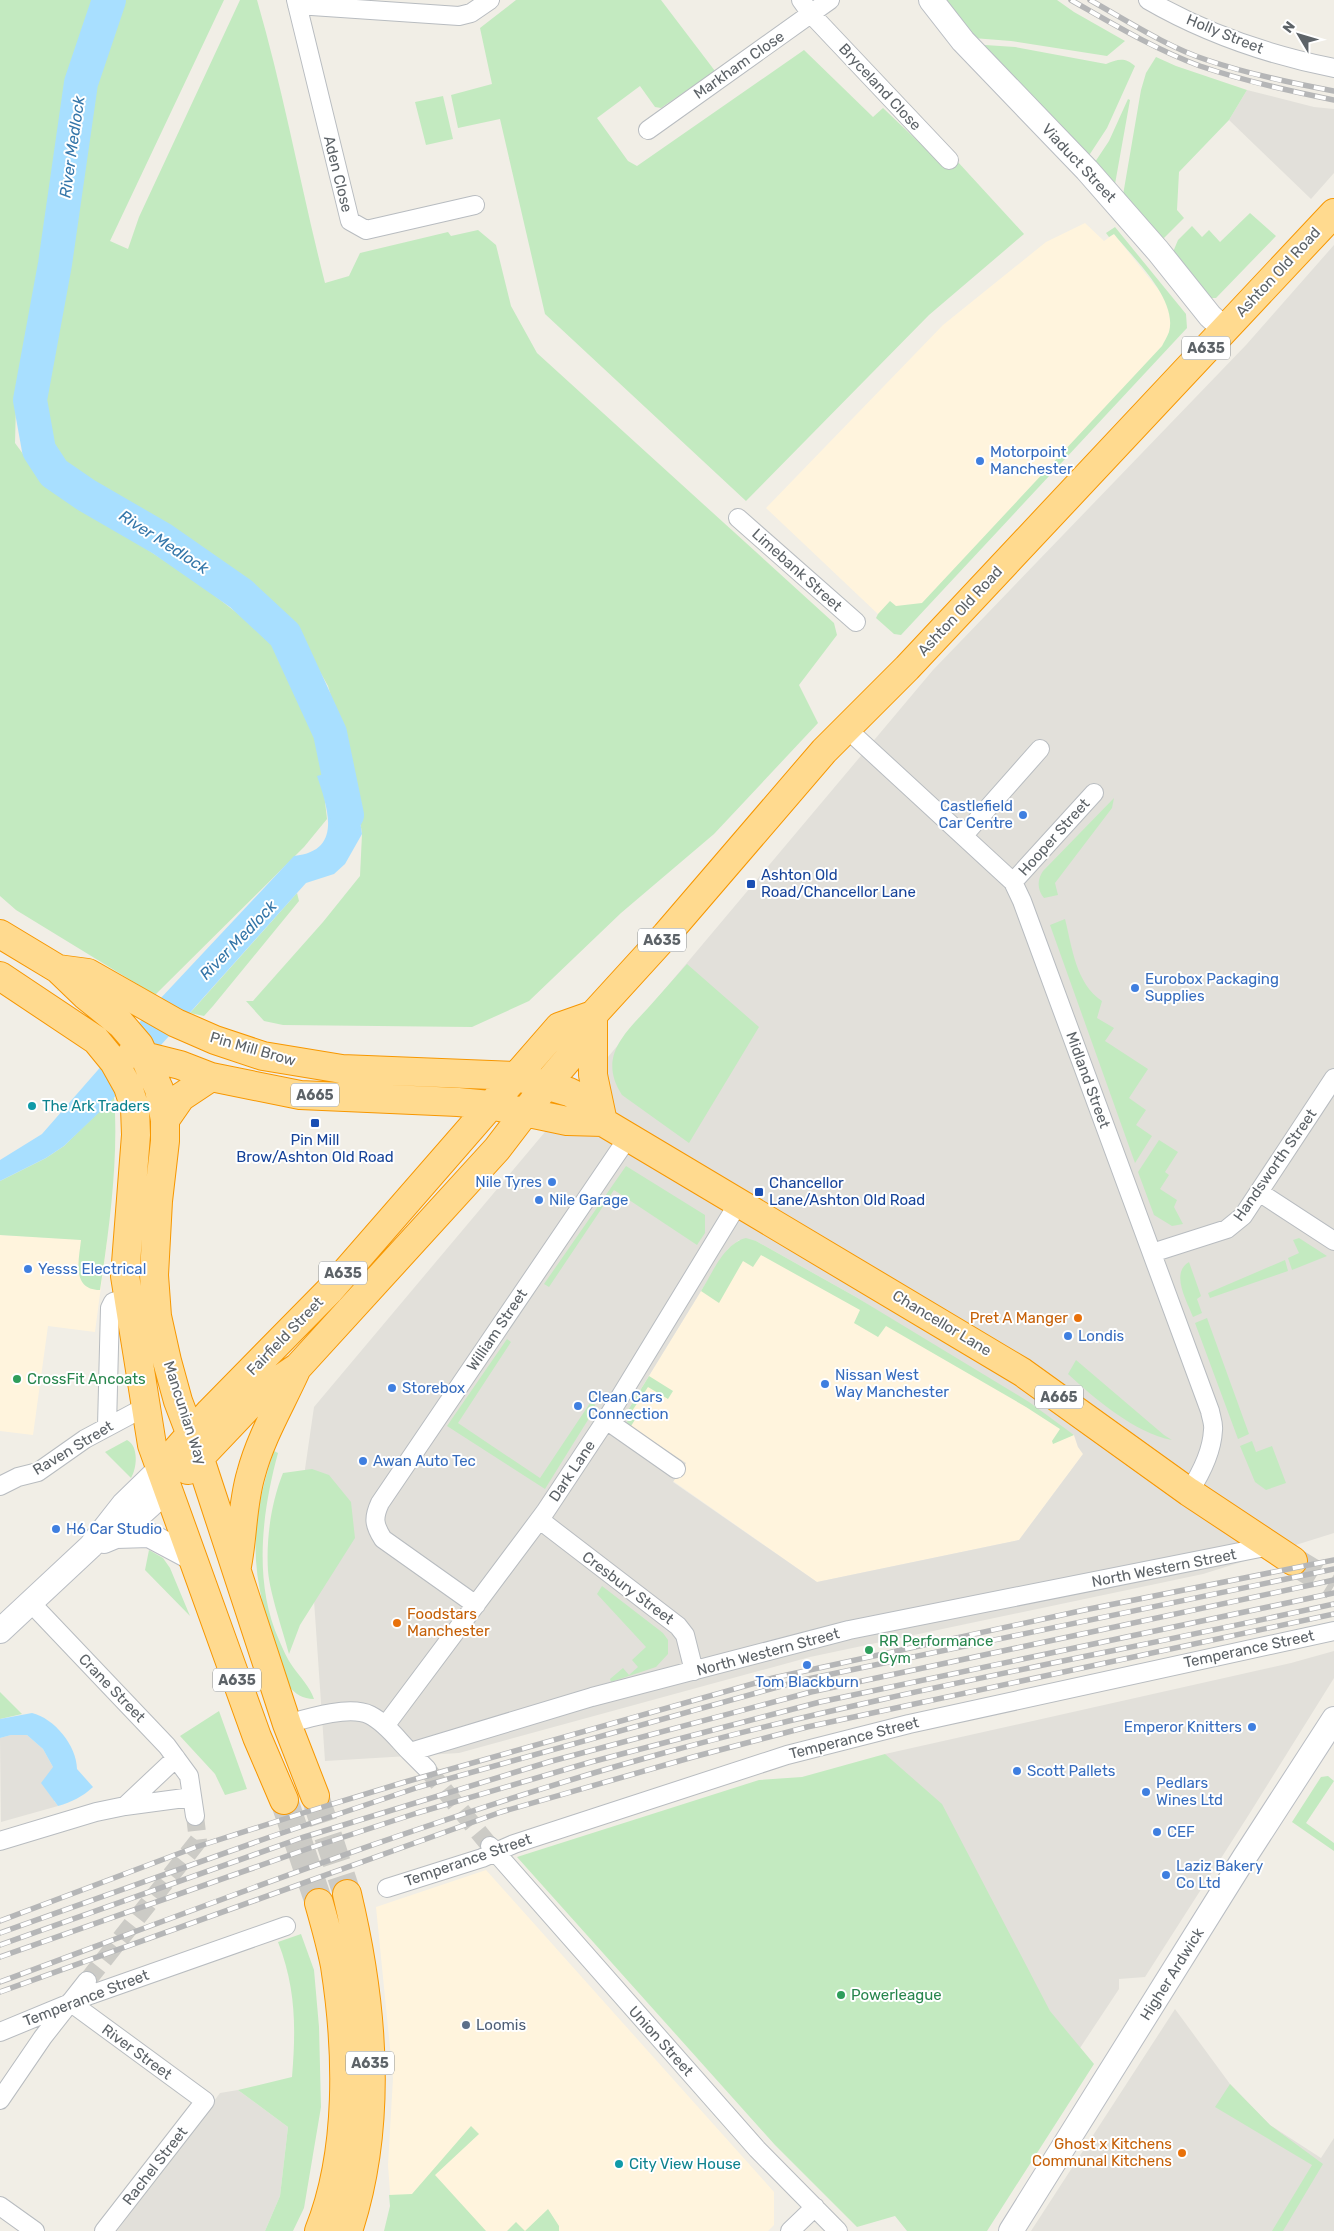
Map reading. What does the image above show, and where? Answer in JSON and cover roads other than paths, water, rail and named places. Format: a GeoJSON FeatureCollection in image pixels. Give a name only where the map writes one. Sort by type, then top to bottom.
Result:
{"type":"FeatureCollection","features":[{"type":"Feature","properties":{"kind":"highway","name":"Ashton Old Road"},"geometry":{"type":"LineString","coordinates":[[546,1084],[593,1022],[666,935],[846,728],[907,668],[1334,212]]}},
{"type":"Feature","properties":{"kind":"highway","name":"A665"},"geometry":{"type":"LineString","coordinates":[[0,934],[58,969]]}},
{"type":"Feature","properties":{"kind":"highway","name":"Mancunian Way"},"geometry":{"type":"LineString","coordinates":[[58,969],[133,1036],[145,1057],[159,1089],[165,1120],[154,1275],[157,1316],[176,1393],[287,1724],[315,1796]]}},
{"type":"Feature","properties":{"kind":"highway","name":"Pin Mill Brow"},"geometry":{"type":"LineString","coordinates":[[58,969],[88,973],[176,1023],[215,1040],[263,1056],[342,1069],[515,1076],[546,1084]]}},
{"type":"Feature","properties":{"kind":"highway","name":"A665"},"geometry":{"type":"LineString","coordinates":[[0,976],[100,1045],[122,1074],[135,1108]]}},
{"type":"Feature","properties":{"kind":"highway","name":"Ashton Old Road"},"geometry":{"type":"LineString","coordinates":[[515,1076],[559,1027],[593,1022]]}},
{"type":"Feature","properties":{"kind":"highway"},"geometry":{"type":"LineString","coordinates":[[593,1022],[594,1075],[603,1122]]}},
{"type":"Feature","properties":{"kind":"highway","name":"A665"},"geometry":{"type":"LineString","coordinates":[[100,1045],[180,1066],[211,1077],[300,1095],[454,1102],[490,1106]]}},
{"type":"Feature","properties":{"kind":"highway","name":"Fairfield Street"},"geometry":{"type":"LineString","coordinates":[[165,1478],[195,1447],[515,1076]]}},
{"type":"Feature","properties":{"kind":"highway"},"geometry":{"type":"LineString","coordinates":[[165,1120],[181,1097],[211,1077]]}},
{"type":"Feature","properties":{"kind":"highway","name":"Fairfield Street"},"geometry":{"type":"LineString","coordinates":[[195,1447],[264,1390],[298,1367],[497,1149],[546,1084]]}},
{"type":"Feature","properties":{"kind":"highway","name":"Chancellor Lane"},"geometry":{"type":"LineString","coordinates":[[546,1084],[581,1098],[603,1122],[1022,1372],[1189,1492],[1293,1561]]}},
{"type":"Feature","properties":{"kind":"highway","name":"Chancellor Lane"},"geometry":{"type":"LineString","coordinates":[[490,1106],[567,1121],[603,1122]]}},
{"type":"Feature","properties":{"kind":"highway","name":"Mancunian Way"},"geometry":{"type":"LineString","coordinates":[[135,1108],[136,1135],[125,1276],[152,1445],[257,1737],[284,1800]]}},
{"type":"Feature","properties":{"kind":"highway","name":"Fairfield Street"},"geometry":{"type":"LineString","coordinates":[[236,1572],[250,1476],[270,1421],[298,1367]]}},
{"type":"Feature","properties":{"kind":"highway","name":"A635"},"geometry":{"type":"LineString","coordinates":[[347,1894],[360,1948],[366,1992],[370,2080],[369,2126],[362,2178],[348,2231]]}},
{"type":"Feature","properties":{"kind":"highway","name":"A635"},"geometry":{"type":"LineString","coordinates":[[319,1903],[335,1966],[341,2026],[343,2082],[340,2149],[335,2176],[319,2231]]}},
{"type":"Feature","properties":{"kind":"street"},"geometry":{"type":"LineString","coordinates":[[296,3],[459,16],[471,13],[490,0]]}},
{"type":"Feature","properties":{"kind":"street","name":"Markham Close"},"geometry":{"type":"LineString","coordinates":[[648,130],[806,7],[830,0]]}},
{"type":"Feature","properties":{"kind":"street","name":"Viaduct Street"},"geometry":{"type":"LineString","coordinates":[[931,0],[963,41],[1088,170],[1158,251],[1210,316],[1224,329]]}},
{"type":"Feature","properties":{"kind":"street","name":"Holly Street"},"geometry":{"type":"LineString","coordinates":[[1148,0],[1238,42],[1295,60],[1334,68]]}},
{"type":"Feature","properties":{"kind":"street","name":"Aden Close"},"geometry":{"type":"LineString","coordinates":[[296,3],[350,221],[366,230],[475,205]]}},
{"type":"Feature","properties":{"kind":"street","name":"Bryceland Close"},"geometry":{"type":"LineString","coordinates":[[806,7],[949,160]]}},
{"type":"Feature","properties":{"kind":"street","name":"Limebank Street"},"geometry":{"type":"LineString","coordinates":[[738,518],[856,622]]}},
{"type":"Feature","properties":{"kind":"street","name":"Midland Street"},"geometry":{"type":"LineString","coordinates":[[846,728],[1013,882],[1029,919],[1210,1411],[1214,1429],[1198,1478],[1189,1492]]}},
{"type":"Feature","properties":{"kind":"street"},"geometry":{"type":"LineString","coordinates":[[964,835],[1040,750]]}},
{"type":"Feature","properties":{"kind":"street","name":"Hooper Street"},"geometry":{"type":"LineString","coordinates":[[1013,882],[1094,793]]}},
{"type":"Feature","properties":{"kind":"street","name":"Handsworth Street"},"geometry":{"type":"LineString","coordinates":[[1152,1253],[1227,1229],[1243,1216],[1333,1081]]}},
{"type":"Feature","properties":{"kind":"street","name":"William Street"},"geometry":{"type":"LineString","coordinates":[[476,1605],[383,1539],[375,1527],[374,1516],[380,1503],[629,1136]]}},
{"type":"Feature","properties":{"kind":"street"},"geometry":{"type":"LineString","coordinates":[[1259,1192],[1334,1241]]}},
{"type":"Feature","properties":{"kind":"street","name":"Dark Lane"},"geometry":{"type":"LineString","coordinates":[[385,1726],[540,1520],[606,1420],[739,1202]]}},
{"type":"Feature","properties":{"kind":"street"},"geometry":{"type":"LineString","coordinates":[[107,1426],[110,1308],[113,1302],[128,1297]]}},
{"type":"Feature","properties":{"kind":"street","name":"Raven Street"},"geometry":{"type":"LineString","coordinates":[[0,1486],[38,1472],[107,1426],[145,1407]]}},
{"type":"Feature","properties":{"kind":"street"},"geometry":{"type":"LineString","coordinates":[[606,1420],[676,1469]]}},
{"type":"Feature","properties":{"kind":"street","name":"Fairfield Street"},"geometry":{"type":"LineString","coordinates":[[91,1546],[116,1536],[165,1478]]}},
{"type":"Feature","properties":{"kind":"street","name":"Fairfield Street"},"geometry":{"type":"LineString","coordinates":[[0,1631],[91,1546],[124,1504],[165,1478]]}},
{"type":"Feature","properties":{"kind":"street","name":"Cresbury Street"},"geometry":{"type":"LineString","coordinates":[[540,1520],[678,1626],[685,1636],[694,1672]]}},
{"type":"Feature","properties":{"kind":"street"},"geometry":{"type":"LineString","coordinates":[[116,1536],[149,1535],[194,1559]]}},
{"type":"Feature","properties":{"kind":"street","name":"North Western Street"},"geometry":{"type":"LineString","coordinates":[[410,1752],[592,1697],[694,1672],[849,1630],[1270,1546]]}},
{"type":"Feature","properties":{"kind":"street","name":"Crane Street"},"geometry":{"type":"LineString","coordinates":[[31,1603],[167,1746],[189,1776],[192,1797]]}},
{"type":"Feature","properties":{"kind":"street","name":"Temperance Street"},"geometry":{"type":"LineString","coordinates":[[387,1888],[493,1849],[787,1755],[909,1724],[1334,1631]]}},
{"type":"Feature","properties":{"kind":"street"},"geometry":{"type":"LineString","coordinates":[[287,1724],[311,1717],[358,1712],[370,1715],[385,1726],[427,1769]]}},
{"type":"Feature","properties":{"kind":"street","name":"Higher Ardwick"},"geometry":{"type":"LineString","coordinates":[[1011,2231],[1244,1858],[1334,1719]]}},
{"type":"Feature","properties":{"kind":"street"},"geometry":{"type":"LineString","coordinates":[[125,1806],[176,1758]]}},
{"type":"Feature","properties":{"kind":"street"},"geometry":{"type":"LineString","coordinates":[[0,1841],[65,1820],[125,1806],[192,1797],[194,1816]]}},
{"type":"Feature","properties":{"kind":"street","name":"Union Street"},"geometry":{"type":"LineString","coordinates":[[493,1849],[757,2149],[838,2231]]}},
{"type":"Feature","properties":{"kind":"street","name":"Temperance Street"},"geometry":{"type":"LineString","coordinates":[[0,2032],[70,2002],[286,1926]]}},
{"type":"Feature","properties":{"kind":"street"},"geometry":{"type":"LineString","coordinates":[[0,2100],[87,1981]]}},
{"type":"Feature","properties":{"kind":"street","name":"River Street"},"geometry":{"type":"LineString","coordinates":[[70,2002],[205,2101]]}},
{"type":"Feature","properties":{"kind":"street","name":"Rachel Street"},"geometry":{"type":"LineString","coordinates":[[104,2231],[205,2101]]}},
{"type":"Feature","properties":{"kind":"street"},"geometry":{"type":"LineString","coordinates":[[0,2206],[35,2231]]}},
{"type":"Feature","properties":{"kind":"street"},"geometry":{"type":"LineString","coordinates":[[790,2231],[815,2207]]}},
{"type":"Feature","properties":{"kind":"water"},"geometry":{"type":"Polygon","coordinates":[[[352,766],[362,834],[345,864],[334,874],[306,883],[110,1102],[64,1146],[46,1158],[0,1181],[0,1160],[42,1134],[159,1000],[294,856],[310,852],[320,846],[326,837],[328,826],[325,802],[317,776],[352,766]]]}},
{"type":"Feature","properties":{"kind":"water"},"geometry":{"type":"Polygon","coordinates":[[[32,1713],[56,1727],[69,1742],[76,1760],[77,1769],[93,1787],[85,1794],[58,1806],[41,1783],[53,1767],[43,1749],[27,1735],[11,1735],[0,1738],[0,1719],[32,1713]]]}},
{"type":"Feature","properties":{"kind":"waterway","name":"River Medlock"},"geometry":{"type":"LineString","coordinates":[[109,0],[81,83],[55,264],[30,400],[39,450],[54,473],[86,495],[162,539],[241,594],[285,635],[330,733],[347,815]]}},
{"type":"Feature","properties":{"kind":"tunnel"},"geometry":{"type":"LineString","coordinates":[[1293,1561],[1334,1586]]}},
{"type":"Feature","properties":{"kind":"tunnel"},"geometry":{"type":"LineString","coordinates":[[427,1769],[490,1846]]}},
{"type":"Feature","properties":{"kind":"tunnel"},"geometry":{"type":"LineString","coordinates":[[315,1796],[347,1894]]}},
{"type":"Feature","properties":{"kind":"tunnel"},"geometry":{"type":"LineString","coordinates":[[284,1800],[319,1903]]}},
{"type":"Feature","properties":{"kind":"tunnel"},"geometry":{"type":"LineString","coordinates":[[87,1981],[198,1841],[195,1816]]}},
{"type":"Feature","properties":{"kind":"railway"},"geometry":{"type":"LineString","coordinates":[[1071,0],[1150,44],[1200,66],[1267,85],[1334,100]]}},
{"type":"Feature","properties":{"kind":"railway"},"geometry":{"type":"LineString","coordinates":[[1090,0],[1147,33],[1192,55],[1254,74],[1334,91]]}},
{"type":"Feature","properties":{"kind":"railway"},"geometry":{"type":"LineString","coordinates":[[0,1921],[196,1847],[303,1813],[405,1782],[773,1678],[1089,1609],[1334,1560]]}},
{"type":"Feature","properties":{"kind":"railway"},"geometry":{"type":"LineString","coordinates":[[0,1933],[270,1837],[419,1787],[803,1680],[1334,1569]]}},
{"type":"Feature","properties":{"kind":"railway"},"geometry":{"type":"LineString","coordinates":[[0,1945],[301,1838],[552,1761],[811,1692],[1334,1580]]}},
{"type":"Feature","properties":{"kind":"railway"},"geometry":{"type":"LineString","coordinates":[[0,1957],[310,1848],[417,1813],[591,1762],[820,1702],[1334,1593]]}},
{"type":"Feature","properties":{"kind":"railway"},"geometry":{"type":"LineString","coordinates":[[0,1982],[410,1832],[576,1778],[660,1754],[743,1732],[911,1693],[1334,1604]]}},
{"type":"Feature","properties":{"kind":"railway"},"geometry":{"type":"LineString","coordinates":[[0,1992],[501,1812],[693,1757],[807,1727],[1334,1614]]}},
{"type":"Feature","properties":{"kind":"place","name":"Motorpoint Manchester"},"geometry":{"type":"Point","coordinates":[980,461]}},
{"type":"Feature","properties":{"kind":"place","name":"Castlefield Car Centre"},"geometry":{"type":"Point","coordinates":[1023,815]}},
{"type":"Feature","properties":{"kind":"place","name":"Ashton Old Road/Chancellor Lane"},"geometry":{"type":"Point","coordinates":[751,884]}},
{"type":"Feature","properties":{"kind":"place","name":"Eurobox Packaging Supplies"},"geometry":{"type":"Point","coordinates":[1135,988]}},
{"type":"Feature","properties":{"kind":"place","name":"The Ark Traders"},"geometry":{"type":"Point","coordinates":[32,1106]}},
{"type":"Feature","properties":{"kind":"place","name":"Pin Mill Brow/Ashton Old Road"},"geometry":{"type":"Point","coordinates":[315,1123]}},
{"type":"Feature","properties":{"kind":"place","name":"Nile Tyres"},"geometry":{"type":"Point","coordinates":[552,1182]}},
{"type":"Feature","properties":{"kind":"place","name":"Chancellor Lane/Ashton Old Road"},"geometry":{"type":"Point","coordinates":[759,1192]}},
{"type":"Feature","properties":{"kind":"place","name":"Nile Garage"},"geometry":{"type":"Point","coordinates":[539,1200]}},
{"type":"Feature","properties":{"kind":"place","name":"Yesss Electrical"},"geometry":{"type":"Point","coordinates":[28,1269]}},
{"type":"Feature","properties":{"kind":"place","name":"Pret A Manger"},"geometry":{"type":"Point","coordinates":[1078,1318]}},
{"type":"Feature","properties":{"kind":"place","name":"Londis"},"geometry":{"type":"Point","coordinates":[1068,1336]}},
{"type":"Feature","properties":{"kind":"place","name":"CrossFit Ancoats"},"geometry":{"type":"Point","coordinates":[17,1379]}},
{"type":"Feature","properties":{"kind":"place","name":"Nissan West Way Manchester"},"geometry":{"type":"Point","coordinates":[825,1384]}},
{"type":"Feature","properties":{"kind":"place","name":"Storebox"},"geometry":{"type":"Point","coordinates":[392,1388]}},
{"type":"Feature","properties":{"kind":"place","name":"Clean Cars Connection"},"geometry":{"type":"Point","coordinates":[578,1406]}},
{"type":"Feature","properties":{"kind":"place","name":"Awan Auto Tec"},"geometry":{"type":"Point","coordinates":[363,1461]}},
{"type":"Feature","properties":{"kind":"place","name":"H6 Car Studio"},"geometry":{"type":"Point","coordinates":[56,1529]}},
{"type":"Feature","properties":{"kind":"place","name":"Foodstars Manchester"},"geometry":{"type":"Point","coordinates":[397,1623]}},
{"type":"Feature","properties":{"kind":"place","name":"RR Performance Gym"},"geometry":{"type":"Point","coordinates":[869,1650]}},
{"type":"Feature","properties":{"kind":"place","name":"Tom Blackburn"},"geometry":{"type":"Point","coordinates":[807,1665]}},
{"type":"Feature","properties":{"kind":"place","name":"Emperor Knitters"},"geometry":{"type":"Point","coordinates":[1252,1727]}},
{"type":"Feature","properties":{"kind":"place","name":"Scott Pallets"},"geometry":{"type":"Point","coordinates":[1017,1771]}},
{"type":"Feature","properties":{"kind":"place","name":"Pedlars Wines Ltd"},"geometry":{"type":"Point","coordinates":[1146,1792]}},
{"type":"Feature","properties":{"kind":"place","name":"CEF"},"geometry":{"type":"Point","coordinates":[1157,1832]}},
{"type":"Feature","properties":{"kind":"place","name":"Laziz Bakery Co Ltd"},"geometry":{"type":"Point","coordinates":[1166,1875]}},
{"type":"Feature","properties":{"kind":"place","name":"Powerleague"},"geometry":{"type":"Point","coordinates":[841,1995]}},
{"type":"Feature","properties":{"kind":"place","name":"Loomis"},"geometry":{"type":"Point","coordinates":[466,2025]}},
{"type":"Feature","properties":{"kind":"place","name":"Ghost x Kitchens Communal Kitchens"},"geometry":{"type":"Point","coordinates":[1182,2153]}},
{"type":"Feature","properties":{"kind":"place","name":"City View House"},"geometry":{"type":"Point","coordinates":[619,2164]}}]}
